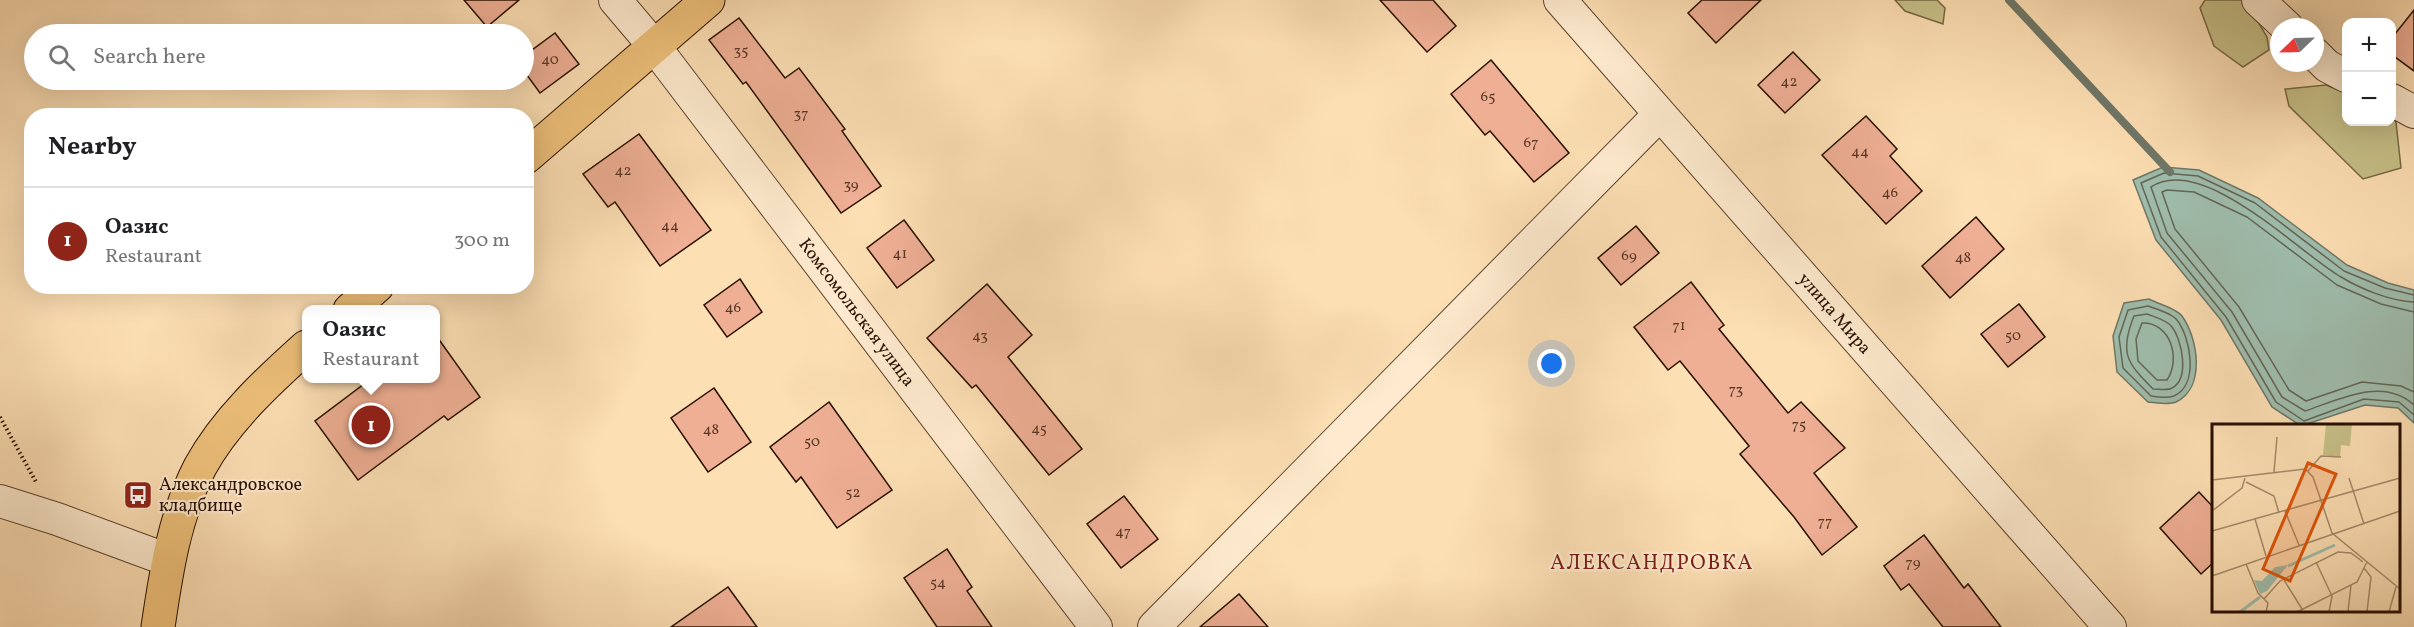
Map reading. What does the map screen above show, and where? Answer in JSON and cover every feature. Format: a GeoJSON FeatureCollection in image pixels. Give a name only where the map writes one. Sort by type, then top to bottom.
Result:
{"type":"FeatureCollection","features":[{"type":"Feature","properties":{"kind":"main road"},"geometry":{"type":"LineString","coordinates":[[534,150],[708,0]]}},
{"type":"Feature","properties":{"kind":"main road"},"geometry":{"type":"LineString","coordinates":[[355,305],[368,294]]}},
{"type":"Feature","properties":{"kind":"main road"},"geometry":{"type":"LineString","coordinates":[[158,627],[168,560],[181,512],[200,467],[231,422],[302,351]]}},
{"type":"Feature","properties":{"kind":"street","name":"Комсомольская улица"},"geometry":{"type":"LineString","coordinates":[[615,0],[654,46],[1096,627]]}},
{"type":"Feature","properties":{"kind":"street","name":"улица Мира"},"geometry":{"type":"LineString","coordinates":[[1560,0],[2110,627]]}},
{"type":"Feature","properties":{"kind":"street"},"geometry":{"type":"LineString","coordinates":[[2258,0],[2277,18]]}},
{"type":"Feature","properties":{"kind":"street"},"geometry":{"type":"LineString","coordinates":[[2324,63],[2342,74]]}},
{"type":"Feature","properties":{"kind":"street"},"geometry":{"type":"LineString","coordinates":[[2396,103],[2414,112]]}},
{"type":"Feature","properties":{"kind":"street"},"geometry":{"type":"LineString","coordinates":[[1154,627],[1659,115]]}},
{"type":"Feature","properties":{"kind":"street"},"geometry":{"type":"LineString","coordinates":[[0,501],[57,519],[168,560]]}},
{"type":"Feature","properties":{"kind":"path"},"geometry":{"type":"LineString","coordinates":[[0,417],[57,519]]}},
{"type":"Feature","properties":{"kind":"shaded area"},"geometry":{"type":"Polygon","coordinates":[[[1895,0],[1937,0],[1945,8],[1943,24],[1905,11],[1895,0]]]}},
{"type":"Feature","properties":{"kind":"shaded area"},"geometry":{"type":"Polygon","coordinates":[[[2205,0],[2242,0],[2247,3],[2267,37],[2269,50],[2243,67],[2214,46],[2200,8],[2205,0]]]}},
{"type":"Feature","properties":{"kind":"shaded area"},"geometry":{"type":"Polygon","coordinates":[[[2326,85],[2342,91],[2342,126],[2396,126],[2396,122],[2401,168],[2363,179],[2289,106],[2285,89],[2326,85]]]}},
{"type":"Feature","properties":{"kind":"water"},"geometry":{"type":"Polygon","coordinates":[[[2163,167],[2199,170],[2258,198],[2347,265],[2388,283],[2414,290],[2414,423],[2398,408],[2365,405],[2307,424],[2298,424],[2272,407],[2221,320],[2156,240],[2133,180],[2163,167]]]}},
{"type":"Feature","properties":{"kind":"water"},"geometry":{"type":"Polygon","coordinates":[[[2149,299],[2171,308],[2182,316],[2188,325],[2195,349],[2196,362],[2192,386],[2186,395],[2173,403],[2148,402],[2117,372],[2113,336],[2124,303],[2149,299]]]}},
{"type":"Feature","properties":{"kind":"building"},"geometry":{"type":"Polygon","coordinates":[[[464,0],[519,0],[491,24],[484,24],[464,0]]]}},
{"type":"Feature","properties":{"kind":"building"},"geometry":{"type":"Polygon","coordinates":[[[1380,0],[1433,0],[1456,26],[1427,52],[1380,0]]]}},
{"type":"Feature","properties":{"kind":"building"},"geometry":{"type":"Polygon","coordinates":[[[1702,0],[1761,0],[1716,43],[1688,13],[1702,0]]]}},
{"type":"Feature","properties":{"kind":"building"},"geometry":{"type":"Polygon","coordinates":[[[2414,10],[2414,71],[2396,58],[2396,33],[2414,10]]]}},
{"type":"Feature","properties":{"kind":"building"},"geometry":{"type":"Polygon","coordinates":[[[739,18],[785,78],[799,68],[845,129],[842,131],[881,186],[841,213],[746,82],[743,84],[709,40],[739,18]]]}},
{"type":"Feature","properties":{"kind":"building"},"geometry":{"type":"Polygon","coordinates":[[[555,33],[579,64],[540,93],[534,85],[534,49],[555,33]]]}},
{"type":"Feature","properties":{"kind":"building"},"geometry":{"type":"Polygon","coordinates":[[[1793,52],[1820,80],[1785,113],[1758,85],[1793,52]]]}},
{"type":"Feature","properties":{"kind":"building"},"geometry":{"type":"Polygon","coordinates":[[[1491,60],[1569,153],[1534,182],[1490,131],[1485,135],[1451,94],[1491,60]]]}},
{"type":"Feature","properties":{"kind":"building"},"geometry":{"type":"Polygon","coordinates":[[[1866,116],[1897,149],[1890,156],[1922,191],[1886,224],[1822,155],[1866,116]]]}},
{"type":"Feature","properties":{"kind":"building"},"geometry":{"type":"Polygon","coordinates":[[[639,134],[711,230],[660,266],[615,202],[608,207],[583,174],[639,134]]]}},
{"type":"Feature","properties":{"kind":"building"},"geometry":{"type":"Polygon","coordinates":[[[1976,217],[2004,249],[1950,298],[1922,266],[1976,217]]]}},
{"type":"Feature","properties":{"kind":"building"},"geometry":{"type":"Polygon","coordinates":[[[904,220],[934,260],[897,288],[867,248],[904,220]]]}},
{"type":"Feature","properties":{"kind":"building"},"geometry":{"type":"Polygon","coordinates":[[[1636,226],[1659,253],[1621,285],[1598,258],[1636,226]]]}},
{"type":"Feature","properties":{"kind":"building"},"geometry":{"type":"Polygon","coordinates":[[[740,279],[762,312],[727,337],[704,305],[740,279]]]}},
{"type":"Feature","properties":{"kind":"building"},"geometry":{"type":"Polygon","coordinates":[[[1691,282],[1724,325],[1719,329],[1788,413],[1801,402],[1845,448],[1814,473],[1857,527],[1822,555],[1794,517],[1740,454],[1749,446],[1680,361],[1668,370],[1634,327],[1691,282]]]}},
{"type":"Feature","properties":{"kind":"building"},"geometry":{"type":"Polygon","coordinates":[[[987,284],[1032,335],[1008,357],[1082,449],[1049,475],[976,385],[972,388],[927,338],[987,284]]]}},
{"type":"Feature","properties":{"kind":"building"},"geometry":{"type":"Polygon","coordinates":[[[2019,304],[2045,337],[2008,367],[1981,334],[2019,304]]]}},
{"type":"Feature","properties":{"kind":"building"},"geometry":{"type":"Polygon","coordinates":[[[440,341],[480,397],[448,420],[444,416],[358,480],[315,421],[365,383],[440,383],[440,341]]]}},
{"type":"Feature","properties":{"kind":"building"},"geometry":{"type":"Polygon","coordinates":[[[714,388],[751,442],[708,472],[671,418],[714,388]]]}},
{"type":"Feature","properties":{"kind":"building"},"geometry":{"type":"Polygon","coordinates":[[[829,402],[892,490],[837,528],[801,477],[796,482],[770,447],[829,402]]]}},
{"type":"Feature","properties":{"kind":"building"},"geometry":{"type":"Polygon","coordinates":[[[2199,492],[2212,506],[2212,564],[2201,574],[2160,528],[2199,492]]]}},
{"type":"Feature","properties":{"kind":"building"},"geometry":{"type":"Polygon","coordinates":[[[1124,496],[1158,539],[1121,568],[1087,524],[1124,496]]]}},
{"type":"Feature","properties":{"kind":"building"},"geometry":{"type":"Polygon","coordinates":[[[1924,535],[1964,588],[1968,584],[2001,627],[1943,627],[1909,584],[1901,590],[1884,566],[1924,535]]]}},
{"type":"Feature","properties":{"kind":"building"},"geometry":{"type":"Polygon","coordinates":[[[947,549],[972,587],[967,591],[992,627],[937,627],[904,578],[947,549]]]}},
{"type":"Feature","properties":{"kind":"building"},"geometry":{"type":"Polygon","coordinates":[[[728,587],[757,627],[671,627],[728,587]]]}},
{"type":"Feature","properties":{"kind":"building"},"geometry":{"type":"Polygon","coordinates":[[[1239,594],[1268,627],[1200,627],[1239,594]]]}},
{"type":"Feature","properties":{"kind":"waterway"},"geometry":{"type":"LineString","coordinates":[[2009,0],[2170,172]]}},
{"type":"Feature","properties":{"kind":"place","name":"Оазис"},"geometry":{"type":"Point","coordinates":[371,425]}},
{"type":"Feature","properties":{"kind":"place","name":"Александровское кладбище"},"geometry":{"type":"Point","coordinates":[138,495]}},
{"type":"Feature","properties":{"kind":"district","name":"АЛЕКСАНДРОВКА"},"geometry":{"type":"Point","coordinates":[1652,563]}}]}
